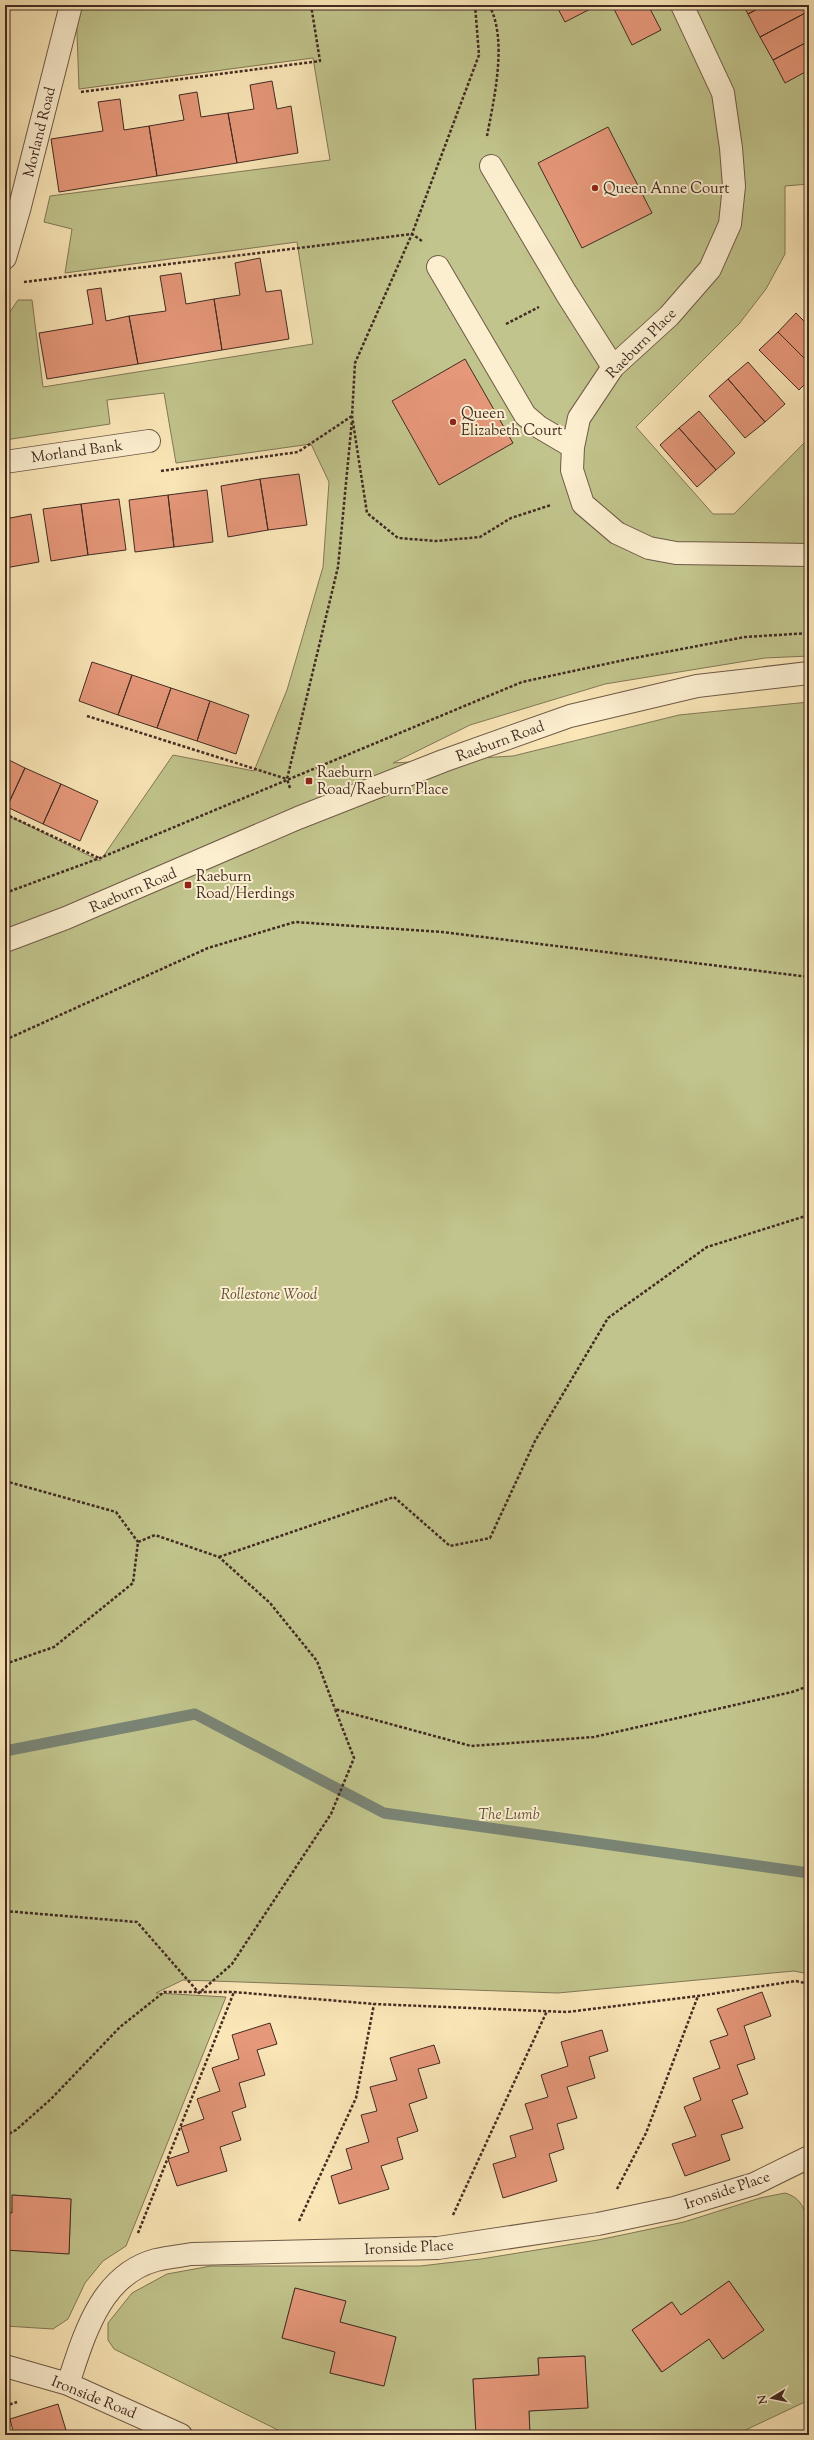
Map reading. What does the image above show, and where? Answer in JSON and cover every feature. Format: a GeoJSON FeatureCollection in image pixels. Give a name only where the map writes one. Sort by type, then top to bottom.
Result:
{"type":"FeatureCollection","features":[{"type":"Feature","properties":{"kind":"street","name":"Morland Road"},"geometry":{"type":"LineString","coordinates":[[5,258],[71,5]]}},
{"type":"Feature","properties":{"kind":"street","name":"Raeburn Place"},"geometry":{"type":"LineString","coordinates":[[583,504],[572,470],[573,447],[579,418],[613,367],[669,316],[710,269],[730,224],[734,186],[724,93],[682,5]]}},
{"type":"Feature","properties":{"kind":"street"},"geometry":{"type":"LineString","coordinates":[[491,166],[566,293],[613,367]]}},
{"type":"Feature","properties":{"kind":"street"},"geometry":{"type":"LineString","coordinates":[[438,267],[480,336],[525,416],[538,427],[573,447]]}},
{"type":"Feature","properties":{"kind":"street","name":"Morland Bank"},"geometry":{"type":"LineString","coordinates":[[5,462],[149,441]]}},
{"type":"Feature","properties":{"kind":"street"},"geometry":{"type":"LineString","coordinates":[[583,504],[617,533],[649,548],[676,553],[809,555]]}},
{"type":"Feature","properties":{"kind":"street","name":"Raeburn Road"},"geometry":{"type":"LineString","coordinates":[[5,941],[66,918],[298,818],[443,761],[570,716],[697,686],[809,673]]}},
{"type":"Feature","properties":{"kind":"street","name":"Ironside Place"},"geometry":{"type":"LineString","coordinates":[[68,2384],[89,2324],[105,2297],[129,2272],[155,2261],[192,2254],[285,2250],[438,2248],[598,2224],[674,2208],[754,2184],[809,2157]]}},
{"type":"Feature","properties":{"kind":"street","name":"Ironside Road"},"geometry":{"type":"LineString","coordinates":[[5,2366],[68,2384],[181,2435]]}},
{"type":"Feature","properties":{"kind":"path"},"geometry":{"type":"LineString","coordinates":[[48,96],[320,61],[311,5]]}},
{"type":"Feature","properties":{"kind":"path"},"geometry":{"type":"LineString","coordinates":[[298,818],[287,778],[338,567],[352,416],[354,363],[412,234],[479,55],[475,5]]}},
{"type":"Feature","properties":{"kind":"path"},"geometry":{"type":"LineString","coordinates":[[489,5],[495,16],[498,73],[486,144],[491,166]]}},
{"type":"Feature","properties":{"kind":"path"},"geometry":{"type":"LineString","coordinates":[[21,282],[412,234],[425,243],[438,267]]}},
{"type":"Feature","properties":{"kind":"path"},"geometry":{"type":"LineString","coordinates":[[480,336],[566,293]]}},
{"type":"Feature","properties":{"kind":"path"},"geometry":{"type":"LineString","coordinates":[[149,441],[152,472],[298,452],[352,416]]}},
{"type":"Feature","properties":{"kind":"path"},"geometry":{"type":"LineString","coordinates":[[352,416],[367,513],[398,538],[436,541],[480,537],[511,518],[549,505],[583,504]]}},
{"type":"Feature","properties":{"kind":"path"},"geometry":{"type":"LineString","coordinates":[[87,716],[287,778]]}},
{"type":"Feature","properties":{"kind":"path"},"geometry":{"type":"LineString","coordinates":[[5,814],[100,858]]}},
{"type":"Feature","properties":{"kind":"path"},"geometry":{"type":"LineString","coordinates":[[5,1040],[208,948],[295,922],[442,932],[809,977]]}},
{"type":"Feature","properties":{"kind":"path"},"geometry":{"type":"LineString","coordinates":[[219,1557],[394,1497],[450,1546],[490,1538],[535,1441],[608,1318],[707,1247],[809,1215]]}},
{"type":"Feature","properties":{"kind":"path"},"geometry":{"type":"LineString","coordinates":[[5,1481],[116,1512],[138,1542],[132,1583],[54,1647],[5,1664]]}},
{"type":"Feature","properties":{"kind":"path"},"geometry":{"type":"LineString","coordinates":[[138,1542],[155,1535],[219,1557],[270,1603],[317,1661],[354,1758],[331,1814],[232,1964],[199,1993]]}},
{"type":"Feature","properties":{"kind":"path"},"geometry":{"type":"LineString","coordinates":[[335,1709],[471,1746],[594,1737],[792,1692],[809,1686]]}},
{"type":"Feature","properties":{"kind":"path"},"geometry":{"type":"LineString","coordinates":[[5,1911],[137,1922],[199,1993]]}},
{"type":"Feature","properties":{"kind":"path"},"geometry":{"type":"LineString","coordinates":[[5,2136],[16,2130],[51,2099],[120,2027],[164,1992],[234,1992],[374,2004],[567,2012],[698,1996],[796,1981],[809,1984]]}},
{"type":"Feature","properties":{"kind":"path"},"geometry":{"type":"LineString","coordinates":[[129,2272],[133,2246],[234,1992]]}},
{"type":"Feature","properties":{"kind":"path"},"geometry":{"type":"LineString","coordinates":[[598,2224],[646,2133],[698,1996]]}},
{"type":"Feature","properties":{"kind":"path"},"geometry":{"type":"LineString","coordinates":[[285,2250],[356,2098],[374,2004]]}},
{"type":"Feature","properties":{"kind":"path"},"geometry":{"type":"LineString","coordinates":[[438,2248],[547,2011]]}},
{"type":"Feature","properties":{"kind":"green space"},"geometry":{"type":"Polygon","coordinates":[[[76,5],[97,5],[97,10],[125,5],[809,5],[809,184],[785,186],[785,254],[766,289],[739,324],[636,427],[713,514],[734,514],[809,438],[809,656],[765,658],[605,684],[470,725],[393,763],[513,756],[679,715],[809,702],[809,1974],[794,1971],[558,1993],[183,1980],[156,1993],[226,1997],[126,2246],[103,2261],[85,2283],[68,2319],[53,2329],[5,2326],[5,2250],[69,2253],[71,2199],[13,2195],[12,2213],[5,2212],[5,814],[100,861],[173,755],[254,771],[287,690],[323,567],[329,482],[311,444],[176,463],[164,393],[107,400],[110,424],[5,440],[5,319],[18,300],[32,300],[43,387],[313,344],[297,242],[65,273],[72,229],[44,222],[50,196],[330,160],[313,58],[79,89],[76,5]]]}},
{"type":"Feature","properties":{"kind":"green space"},"geometry":{"type":"Polygon","coordinates":[[[785,2193],[791,2195],[802,2205],[809,2225],[809,2400],[735,2435],[530,2435],[529,2411],[588,2407],[584,2356],[538,2358],[539,2375],[473,2379],[476,2435],[288,2435],[114,2349],[108,2340],[108,2323],[132,2293],[167,2274],[211,2266],[420,2266],[481,2259],[598,2240],[684,2222],[760,2198],[785,2193]],[[729,2281],[681,2315],[671,2302],[632,2330],[661,2372],[709,2339],[723,2359],[764,2330],[729,2281]],[[295,2288],[282,2338],[335,2352],[330,2373],[383,2386],[396,2337],[340,2322],[345,2301],[295,2288]]]}},
{"type":"Feature","properties":{"kind":"building"},"geometry":{"type":"Polygon","coordinates":[[[556,5],[598,5],[565,22],[556,5]]]}},
{"type":"Feature","properties":{"kind":"building"},"geometry":{"type":"Polygon","coordinates":[[[612,5],[648,5],[661,30],[632,45],[612,5]]]}},
{"type":"Feature","properties":{"kind":"building"},"geometry":{"type":"Polygon","coordinates":[[[743,5],[765,5],[748,14],[743,5]]]}},
{"type":"Feature","properties":{"kind":"building"},"geometry":{"type":"Polygon","coordinates":[[[765,5],[807,5],[809,11],[760,37],[748,14],[765,5]]]}},
{"type":"Feature","properties":{"kind":"building"},"geometry":{"type":"Polygon","coordinates":[[[809,11],[809,41],[773,60],[760,37],[809,11]]]}},
{"type":"Feature","properties":{"kind":"building"},"geometry":{"type":"Polygon","coordinates":[[[809,41],[809,70],[785,83],[773,60],[809,41]]]}},
{"type":"Feature","properties":{"kind":"building"},"geometry":{"type":"Polygon","coordinates":[[[272,81],[277,109],[291,106],[298,153],[237,163],[228,113],[254,109],[250,85],[272,81]]]}},
{"type":"Feature","properties":{"kind":"building"},"geometry":{"type":"Polygon","coordinates":[[[197,92],[201,117],[228,113],[237,163],[157,176],[149,126],[184,120],[179,95],[197,92]]]}},
{"type":"Feature","properties":{"kind":"building"},"geometry":{"type":"Polygon","coordinates":[[[120,99],[124,130],[149,126],[157,176],[59,192],[51,139],[103,131],[98,102],[120,99]]]}},
{"type":"Feature","properties":{"kind":"building","name":"Queen Anne Court"},"geometry":{"type":"Polygon","coordinates":[[[608,127],[652,213],[582,248],[538,163],[608,127]]]}},
{"type":"Feature","properties":{"kind":"building"},"geometry":{"type":"Polygon","coordinates":[[[260,258],[266,292],[281,290],[289,339],[222,350],[214,299],[240,295],[235,263],[260,258]]]}},
{"type":"Feature","properties":{"kind":"building"},"geometry":{"type":"Polygon","coordinates":[[[181,273],[186,304],[214,299],[222,350],[138,364],[129,316],[166,311],[160,276],[181,273]]]}},
{"type":"Feature","properties":{"kind":"building"},"geometry":{"type":"Polygon","coordinates":[[[101,288],[106,321],[129,316],[138,364],[47,379],[39,333],[93,324],[87,290],[101,288]]]}},
{"type":"Feature","properties":{"kind":"building"},"geometry":{"type":"Polygon","coordinates":[[[796,313],[809,326],[809,363],[778,332],[796,313]]]}},
{"type":"Feature","properties":{"kind":"building"},"geometry":{"type":"Polygon","coordinates":[[[778,332],[809,363],[809,380],[799,390],[759,350],[778,332]]]}},
{"type":"Feature","properties":{"kind":"building","name":"Queen Elizabeth Court"},"geometry":{"type":"Polygon","coordinates":[[[465,359],[513,443],[439,485],[392,401],[465,359]]]}},
{"type":"Feature","properties":{"kind":"building"},"geometry":{"type":"Polygon","coordinates":[[[748,362],[785,404],[765,422],[728,379],[748,362]]]}},
{"type":"Feature","properties":{"kind":"building"},"geometry":{"type":"Polygon","coordinates":[[[728,379],[765,422],[745,438],[709,396],[728,379]]]}},
{"type":"Feature","properties":{"kind":"building"},"geometry":{"type":"Polygon","coordinates":[[[699,411],[735,453],[716,470],[679,428],[699,411]]]}},
{"type":"Feature","properties":{"kind":"building"},"geometry":{"type":"Polygon","coordinates":[[[679,428],[716,470],[697,487],[660,445],[679,428]]]}},
{"type":"Feature","properties":{"kind":"building"},"geometry":{"type":"Polygon","coordinates":[[[299,474],[307,525],[268,530],[260,479],[299,474]]]}},
{"type":"Feature","properties":{"kind":"building"},"geometry":{"type":"Polygon","coordinates":[[[260,479],[268,530],[228,537],[221,486],[260,479]]]}},
{"type":"Feature","properties":{"kind":"building"},"geometry":{"type":"Polygon","coordinates":[[[207,490],[213,542],[174,547],[168,495],[207,490]]]}},
{"type":"Feature","properties":{"kind":"building"},"geometry":{"type":"Polygon","coordinates":[[[168,495],[174,547],[135,552],[129,500],[168,495]]]}},
{"type":"Feature","properties":{"kind":"building"},"geometry":{"type":"Polygon","coordinates":[[[119,499],[126,550],[88,555],[81,504],[119,499]]]}},
{"type":"Feature","properties":{"kind":"building"},"geometry":{"type":"Polygon","coordinates":[[[81,504],[88,555],[51,561],[43,509],[81,504]]]}},
{"type":"Feature","properties":{"kind":"building"},"geometry":{"type":"Polygon","coordinates":[[[31,514],[39,562],[5,568],[5,519],[31,514]]]}},
{"type":"Feature","properties":{"kind":"building"},"geometry":{"type":"Polygon","coordinates":[[[92,662],[132,675],[118,715],[79,701],[92,662]]]}},
{"type":"Feature","properties":{"kind":"building"},"geometry":{"type":"Polygon","coordinates":[[[132,675],[171,688],[157,728],[118,715],[132,675]]]}},
{"type":"Feature","properties":{"kind":"building"},"geometry":{"type":"Polygon","coordinates":[[[171,688],[210,701],[197,741],[157,728],[171,688]]]}},
{"type":"Feature","properties":{"kind":"building"},"geometry":{"type":"Polygon","coordinates":[[[210,701],[249,715],[236,754],[197,741],[210,701]]]}},
{"type":"Feature","properties":{"kind":"building"},"geometry":{"type":"Polygon","coordinates":[[[5,758],[25,768],[7,807],[5,806],[5,758]]]}},
{"type":"Feature","properties":{"kind":"building"},"geometry":{"type":"Polygon","coordinates":[[[25,768],[61,784],[43,824],[7,807],[25,768]]]}},
{"type":"Feature","properties":{"kind":"building"},"geometry":{"type":"Polygon","coordinates":[[[61,784],[98,801],[80,841],[43,824],[61,784]]]}},
{"type":"Feature","properties":{"kind":"building"},"geometry":{"type":"Polygon","coordinates":[[[762,1992],[771,2016],[744,2026],[755,2059],[737,2065],[748,2094],[732,2100],[743,2128],[721,2135],[730,2160],[685,2176],[672,2144],[696,2136],[684,2107],[701,2100],[693,2078],[720,2068],[710,2041],[728,2035],[717,2009],[762,1992]]]}},
{"type":"Feature","properties":{"kind":"building"},"geometry":{"type":"Polygon","coordinates":[[[270,2023],[277,2044],[257,2050],[265,2075],[239,2083],[246,2107],[232,2112],[241,2140],[220,2147],[227,2171],[177,2186],[168,2159],[189,2152],[181,2127],[204,2119],[197,2099],[220,2091],[212,2068],[239,2059],[232,2035],[270,2023]]]}},
{"type":"Feature","properties":{"kind":"building"},"geometry":{"type":"Polygon","coordinates":[[[602,2030],[608,2051],[589,2057],[595,2078],[567,2087],[577,2118],[557,2124],[564,2149],[549,2154],[557,2181],[503,2198],[493,2164],[516,2157],[510,2136],[533,2129],[525,2104],[548,2097],[541,2075],[568,2066],[561,2042],[602,2030]]]}},
{"type":"Feature","properties":{"kind":"building"},"geometry":{"type":"Polygon","coordinates":[[[434,2045],[440,2063],[418,2069],[427,2098],[409,2104],[418,2131],[397,2138],[403,2159],[381,2166],[389,2189],[339,2204],[331,2176],[352,2169],[346,2149],[369,2142],[361,2115],[377,2111],[370,2087],[397,2080],[390,2058],[434,2045]]]}},
{"type":"Feature","properties":{"kind":"building"},"geometry":{"type":"Polygon","coordinates":[[[12,2195],[71,2199],[69,2254],[5,2250],[5,2212],[12,2213],[12,2195]]]}},
{"type":"Feature","properties":{"kind":"building"},"geometry":{"type":"Polygon","coordinates":[[[729,2281],[764,2330],[723,2359],[709,2339],[662,2372],[632,2330],[672,2302],[681,2315],[729,2281]]]}},
{"type":"Feature","properties":{"kind":"building"},"geometry":{"type":"Polygon","coordinates":[[[295,2288],[346,2301],[340,2322],[396,2337],[384,2386],[330,2373],[335,2352],[282,2338],[295,2288]]]}},
{"type":"Feature","properties":{"kind":"building"},"geometry":{"type":"Polygon","coordinates":[[[585,2356],[588,2408],[529,2411],[530,2435],[476,2435],[473,2379],[539,2375],[538,2358],[585,2356]]]}},
{"type":"Feature","properties":{"kind":"building"},"geometry":{"type":"Polygon","coordinates":[[[58,2404],[66,2430],[53,2435],[14,2435],[10,2419],[58,2404]]]}},
{"type":"Feature","properties":{"kind":"waterway"},"geometry":{"type":"LineString","coordinates":[[5,1751],[195,1714],[384,1813],[809,1873]]}},
{"type":"Feature","properties":{"kind":"place","name":"Queen Anne Court"},"geometry":{"type":"Point","coordinates":[595,188]}},
{"type":"Feature","properties":{"kind":"place","name":"Queen Elizabeth Court"},"geometry":{"type":"Point","coordinates":[453,422]}},
{"type":"Feature","properties":{"kind":"place","name":"Raeburn Road/Raeburn Place"},"geometry":{"type":"Point","coordinates":[309,781]}},
{"type":"Feature","properties":{"kind":"place","name":"Raeburn Road/Herdings"},"geometry":{"type":"Point","coordinates":[188,885]}},
{"type":"Feature","properties":{"kind":"park label","name":"Rollestone Wood"},"geometry":{"type":"Point","coordinates":[269,1294]}},
{"type":"Feature","properties":{"kind":"park label","name":"The Lumb"},"geometry":{"type":"Point","coordinates":[509,1814]}}]}
